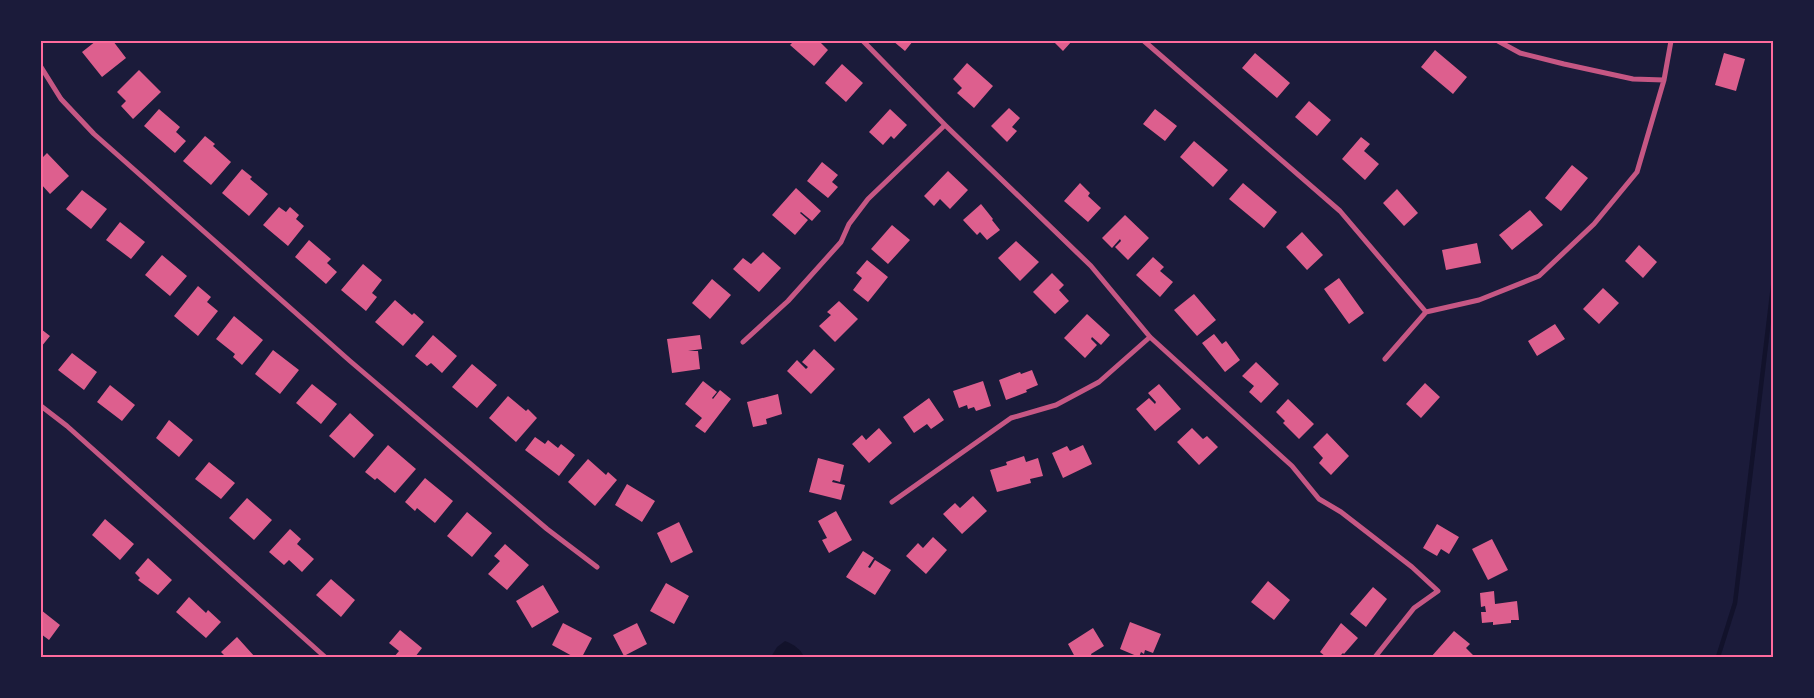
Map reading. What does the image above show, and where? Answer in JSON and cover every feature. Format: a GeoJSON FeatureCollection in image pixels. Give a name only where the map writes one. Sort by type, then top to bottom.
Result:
{"type":"FeatureCollection","features":[{"type":"Feature","properties":{"kind":"street"},"geometry":{"type":"LineString","coordinates":[[863,41],[945,125],[1091,266],[1150,337],[1292,466],[1319,499],[1341,512],[1412,567],[1438,591],[1414,608],[1376,657]]}},
{"type":"Feature","properties":{"kind":"street"},"geometry":{"type":"LineString","coordinates":[[1144,41],[1340,211],[1426,312]]}},
{"type":"Feature","properties":{"kind":"street"},"geometry":{"type":"LineString","coordinates":[[1498,41],[1520,54],[1633,79],[1664,80]]}},
{"type":"Feature","properties":{"kind":"street"},"geometry":{"type":"LineString","coordinates":[[1385,359],[1426,312],[1479,300],[1540,276],[1594,224],[1637,172],[1664,80],[1671,41]]}},
{"type":"Feature","properties":{"kind":"street"},"geometry":{"type":"LineString","coordinates":[[41,67],[61,99],[94,134],[350,361],[548,529],[597,567]]}},
{"type":"Feature","properties":{"kind":"street"},"geometry":{"type":"LineString","coordinates":[[743,342],[788,301],[841,242],[849,224],[868,199],[945,125]]}},
{"type":"Feature","properties":{"kind":"street"},"geometry":{"type":"LineString","coordinates":[[892,502],[1011,418],[1056,405],[1099,382],[1150,337]]}},
{"type":"Feature","properties":{"kind":"street"},"geometry":{"type":"LineString","coordinates":[[41,406],[67,426],[325,657]]}},
{"type":"Feature","properties":{"kind":"shaded area"},"geometry":{"type":"Polygon","coordinates":[[[785,641],[796,647],[804,657],[771,657],[777,647],[785,641]]]}},
{"type":"Feature","properties":{"kind":"building"},"geometry":{"type":"Polygon","coordinates":[[[96,41],[113,41],[126,58],[102,77],[82,52],[96,41]]]}},
{"type":"Feature","properties":{"kind":"building"},"geometry":{"type":"Polygon","coordinates":[[[794,41],[819,41],[828,50],[814,66],[790,45],[794,41]]]}},
{"type":"Feature","properties":{"kind":"building"},"geometry":{"type":"Polygon","coordinates":[[[893,41],[913,41],[905,51],[893,41]]]}},
{"type":"Feature","properties":{"kind":"building"},"geometry":{"type":"Polygon","coordinates":[[[1053,41],[1072,41],[1063,51],[1053,41]]]}},
{"type":"Feature","properties":{"kind":"building"},"geometry":{"type":"Polygon","coordinates":[[[1435,50],[1467,77],[1453,94],[1421,67],[1435,50]]]}},
{"type":"Feature","properties":{"kind":"building"},"geometry":{"type":"Polygon","coordinates":[[[1255,53],[1290,83],[1277,98],[1242,68],[1255,53]]]}},
{"type":"Feature","properties":{"kind":"building"},"geometry":{"type":"Polygon","coordinates":[[[1724,53],[1745,59],[1736,91],[1715,85],[1724,53]]]}},
{"type":"Feature","properties":{"kind":"building"},"geometry":{"type":"Polygon","coordinates":[[[967,63],[993,86],[974,108],[957,93],[962,88],[953,79],[967,63]]]}},
{"type":"Feature","properties":{"kind":"building"},"geometry":{"type":"Polygon","coordinates":[[[842,64],[863,83],[846,102],[825,83],[842,64]]]}},
{"type":"Feature","properties":{"kind":"building"},"geometry":{"type":"Polygon","coordinates":[[[139,70],[161,92],[133,119],[121,106],[126,101],[117,92],[139,70]]]}},
{"type":"Feature","properties":{"kind":"building"},"geometry":{"type":"Polygon","coordinates":[[[1309,101],[1331,120],[1317,136],[1295,117],[1309,101]]]}},
{"type":"Feature","properties":{"kind":"building"},"geometry":{"type":"Polygon","coordinates":[[[1009,108],[1020,118],[1012,127],[1017,131],[1007,142],[991,126],[1009,108]]]}},
{"type":"Feature","properties":{"kind":"building"},"geometry":{"type":"Polygon","coordinates":[[[159,109],[180,127],[176,132],[186,141],[175,153],[144,126],[159,109]]]}},
{"type":"Feature","properties":{"kind":"building"},"geometry":{"type":"Polygon","coordinates":[[[890,109],[907,125],[894,139],[891,136],[883,145],[869,132],[890,109]]]}},
{"type":"Feature","properties":{"kind":"building"},"geometry":{"type":"Polygon","coordinates":[[[1155,109],[1177,126],[1165,141],[1143,124],[1155,109]]]}},
{"type":"Feature","properties":{"kind":"building"},"geometry":{"type":"Polygon","coordinates":[[[205,136],[231,162],[211,185],[183,161],[205,136]]]}},
{"type":"Feature","properties":{"kind":"building"},"geometry":{"type":"Polygon","coordinates":[[[1361,137],[1370,144],[1364,151],[1379,164],[1365,180],[1342,159],[1361,137]]]}},
{"type":"Feature","properties":{"kind":"building"},"geometry":{"type":"Polygon","coordinates":[[[1194,141],[1228,170],[1213,187],[1180,157],[1194,141]]]}},
{"type":"Feature","properties":{"kind":"building"},"geometry":{"type":"Polygon","coordinates":[[[47,153],[69,176],[50,194],[41,184],[41,159],[47,153]]]}},
{"type":"Feature","properties":{"kind":"building"},"geometry":{"type":"Polygon","coordinates":[[[822,162],[838,175],[832,182],[838,187],[828,198],[807,181],[822,162]]]}},
{"type":"Feature","properties":{"kind":"building"},"geometry":{"type":"Polygon","coordinates":[[[1572,165],[1588,178],[1561,211],[1545,198],[1572,165]]]}},
{"type":"Feature","properties":{"kind":"building"},"geometry":{"type":"Polygon","coordinates":[[[242,169],[252,177],[250,179],[268,194],[249,216],[222,193],[242,169]]]}},
{"type":"Feature","properties":{"kind":"building"},"geometry":{"type":"Polygon","coordinates":[[[948,171],[968,190],[950,209],[940,199],[934,206],[924,196],[948,171]]]}},
{"type":"Feature","properties":{"kind":"building"},"geometry":{"type":"Polygon","coordinates":[[[1080,183],[1090,193],[1088,196],[1101,208],[1088,222],[1064,201],[1080,183]]]}},
{"type":"Feature","properties":{"kind":"building"},"geometry":{"type":"Polygon","coordinates":[[[1243,183],[1277,212],[1264,228],[1229,199],[1243,183]]]}},
{"type":"Feature","properties":{"kind":"building"},"geometry":{"type":"Polygon","coordinates":[[[796,188],[821,211],[812,221],[801,212],[808,220],[795,235],[772,215],[796,188]]]}},
{"type":"Feature","properties":{"kind":"building"},"geometry":{"type":"Polygon","coordinates":[[[1397,189],[1418,213],[1404,226],[1383,203],[1397,189]]]}},
{"type":"Feature","properties":{"kind":"building"},"geometry":{"type":"Polygon","coordinates":[[[82,190],[107,209],[91,229],[66,209],[82,190]]]}},
{"type":"Feature","properties":{"kind":"building"},"geometry":{"type":"Polygon","coordinates":[[[981,204],[1000,230],[987,240],[980,232],[977,235],[963,220],[981,204]]]}},
{"type":"Feature","properties":{"kind":"building"},"geometry":{"type":"Polygon","coordinates":[[[279,207],[286,212],[290,207],[299,215],[296,219],[304,226],[288,246],[263,225],[279,207]]]}},
{"type":"Feature","properties":{"kind":"building"},"geometry":{"type":"Polygon","coordinates":[[[1530,210],[1543,225],[1512,250],[1499,235],[1530,210]]]}},
{"type":"Feature","properties":{"kind":"building"},"geometry":{"type":"Polygon","coordinates":[[[1125,215],[1149,238],[1128,260],[1115,247],[1121,241],[1120,239],[1112,248],[1102,238],[1125,215]]]}},
{"type":"Feature","properties":{"kind":"building"},"geometry":{"type":"Polygon","coordinates":[[[120,222],[145,242],[131,259],[106,240],[120,222]]]}},
{"type":"Feature","properties":{"kind":"building"},"geometry":{"type":"Polygon","coordinates":[[[892,225],[910,240],[888,264],[871,249],[892,225]]]}},
{"type":"Feature","properties":{"kind":"building"},"geometry":{"type":"Polygon","coordinates":[[[1302,232],[1323,255],[1307,270],[1286,247],[1302,232]]]}},
{"type":"Feature","properties":{"kind":"building"},"geometry":{"type":"Polygon","coordinates":[[[309,240],[331,259],[327,263],[337,272],[326,284],[295,257],[309,240]]]}},
{"type":"Feature","properties":{"kind":"building"},"geometry":{"type":"Polygon","coordinates":[[[1016,241],[1039,262],[1020,281],[998,258],[1016,241]]]}},
{"type":"Feature","properties":{"kind":"building"},"geometry":{"type":"Polygon","coordinates":[[[1477,243],[1481,263],[1446,270],[1442,250],[1477,243]]]}},
{"type":"Feature","properties":{"kind":"building"},"geometry":{"type":"Polygon","coordinates":[[[1639,245],[1657,262],[1643,278],[1625,261],[1639,245]]]}},
{"type":"Feature","properties":{"kind":"building"},"geometry":{"type":"Polygon","coordinates":[[[763,252],[781,268],[759,292],[733,269],[743,258],[751,264],[763,252]]]}},
{"type":"Feature","properties":{"kind":"building"},"geometry":{"type":"Polygon","coordinates":[[[162,255],[187,276],[170,296],[145,275],[162,255]]]}},
{"type":"Feature","properties":{"kind":"building"},"geometry":{"type":"Polygon","coordinates":[[[1153,257],[1164,267],[1160,271],[1173,282],[1160,297],[1136,275],[1153,257]]]}},
{"type":"Feature","properties":{"kind":"building"},"geometry":{"type":"Polygon","coordinates":[[[867,260],[888,277],[868,302],[853,290],[862,278],[856,273],[867,260]]]}},
{"type":"Feature","properties":{"kind":"building"},"geometry":{"type":"Polygon","coordinates":[[[363,264],[382,280],[372,293],[377,297],[366,311],[341,290],[363,264]]]}},
{"type":"Feature","properties":{"kind":"building"},"geometry":{"type":"Polygon","coordinates":[[[1052,273],[1064,285],[1059,290],[1069,301],[1055,314],[1033,292],[1052,273]]]}},
{"type":"Feature","properties":{"kind":"building"},"geometry":{"type":"Polygon","coordinates":[[[1339,278],[1364,313],[1349,324],[1324,289],[1339,278]]]}},
{"type":"Feature","properties":{"kind":"building"},"geometry":{"type":"Polygon","coordinates":[[[712,279],[731,295],[710,319],[692,303],[712,279]]]}},
{"type":"Feature","properties":{"kind":"building"},"geometry":{"type":"Polygon","coordinates":[[[198,286],[211,297],[207,302],[218,311],[198,336],[174,316],[198,286]]]}},
{"type":"Feature","properties":{"kind":"building"},"geometry":{"type":"Polygon","coordinates":[[[1603,288],[1619,303],[1599,324],[1583,309],[1603,288]]]}},
{"type":"Feature","properties":{"kind":"building"},"geometry":{"type":"Polygon","coordinates":[[[1194,294],[1216,320],[1197,336],[1174,310],[1194,294]]]}},
{"type":"Feature","properties":{"kind":"building"},"geometry":{"type":"Polygon","coordinates":[[[395,300],[412,315],[414,313],[424,322],[403,346],[375,322],[395,300]]]}},
{"type":"Feature","properties":{"kind":"building"},"geometry":{"type":"Polygon","coordinates":[[[839,301],[858,319],[835,342],[819,326],[831,315],[827,312],[839,301]]]}},
{"type":"Feature","properties":{"kind":"building"},"geometry":{"type":"Polygon","coordinates":[[[1087,314],[1110,335],[1101,345],[1092,337],[1091,339],[1097,345],[1085,358],[1064,338],[1087,314]]]}},
{"type":"Feature","properties":{"kind":"building"},"geometry":{"type":"Polygon","coordinates":[[[234,316],[263,340],[242,365],[233,357],[235,354],[216,339],[234,316]]]}},
{"type":"Feature","properties":{"kind":"building"},"geometry":{"type":"Polygon","coordinates":[[[1555,324],[1565,339],[1537,356],[1528,341],[1555,324]]]}},
{"type":"Feature","properties":{"kind":"building"},"geometry":{"type":"Polygon","coordinates":[[[41,329],[50,336],[41,347],[41,329]]]}},
{"type":"Feature","properties":{"kind":"building"},"geometry":{"type":"Polygon","coordinates":[[[1214,334],[1222,344],[1226,341],[1240,360],[1225,372],[1202,343],[1214,334]]]}},
{"type":"Feature","properties":{"kind":"building"},"geometry":{"type":"Polygon","coordinates":[[[433,335],[457,356],[442,373],[431,363],[427,366],[415,356],[433,335]]]}},
{"type":"Feature","properties":{"kind":"building"},"geometry":{"type":"Polygon","coordinates":[[[700,335],[702,349],[688,351],[698,351],[700,369],[672,373],[667,339],[700,335]]]}},
{"type":"Feature","properties":{"kind":"building"},"geometry":{"type":"Polygon","coordinates":[[[814,349],[835,369],[811,394],[787,371],[797,360],[806,369],[808,367],[802,362],[814,349]]]}},
{"type":"Feature","properties":{"kind":"building"},"geometry":{"type":"Polygon","coordinates":[[[273,350],[299,370],[280,394],[255,374],[273,350]]]}},
{"type":"Feature","properties":{"kind":"building"},"geometry":{"type":"Polygon","coordinates":[[[72,353],[97,372],[84,390],[58,370],[72,353]]]}},
{"type":"Feature","properties":{"kind":"building"},"geometry":{"type":"Polygon","coordinates":[[[1256,362],[1279,384],[1261,403],[1249,392],[1254,386],[1242,376],[1256,362]]]}},
{"type":"Feature","properties":{"kind":"building"},"geometry":{"type":"Polygon","coordinates":[[[472,364],[497,385],[477,408],[452,387],[472,364]]]}},
{"type":"Feature","properties":{"kind":"building"},"geometry":{"type":"Polygon","coordinates":[[[1032,370],[1038,385],[1026,390],[1027,392],[1006,400],[999,380],[1020,372],[1021,374],[1032,370]]]}},
{"type":"Feature","properties":{"kind":"building"},"geometry":{"type":"Polygon","coordinates":[[[703,381],[717,392],[713,399],[720,390],[731,399],[705,433],[695,426],[702,418],[685,404],[703,381]]]}},
{"type":"Feature","properties":{"kind":"building"},"geometry":{"type":"Polygon","coordinates":[[[983,381],[991,406],[976,411],[974,407],[968,409],[967,405],[959,408],[953,391],[983,381]]]}},
{"type":"Feature","properties":{"kind":"building"},"geometry":{"type":"Polygon","coordinates":[[[1425,383],[1440,397],[1421,418],[1406,404],[1425,383]]]}},
{"type":"Feature","properties":{"kind":"building"},"geometry":{"type":"Polygon","coordinates":[[[312,384],[337,404],[321,424],[296,403],[312,384]]]}},
{"type":"Feature","properties":{"kind":"building"},"geometry":{"type":"Polygon","coordinates":[[[1159,384],[1181,409],[1155,431],[1136,409],[1149,398],[1155,404],[1156,402],[1148,393],[1159,384]]]}},
{"type":"Feature","properties":{"kind":"building"},"geometry":{"type":"Polygon","coordinates":[[[110,385],[135,405],[122,421],[97,402],[110,385]]]}},
{"type":"Feature","properties":{"kind":"building"},"geometry":{"type":"Polygon","coordinates":[[[778,394],[782,414],[766,419],[767,424],[753,427],[747,402],[778,394]]]}},
{"type":"Feature","properties":{"kind":"building"},"geometry":{"type":"Polygon","coordinates":[[[508,396],[526,411],[528,409],[537,418],[516,442],[489,418],[508,396]]]}},
{"type":"Feature","properties":{"kind":"building"},"geometry":{"type":"Polygon","coordinates":[[[929,398],[944,420],[931,429],[927,424],[914,433],[903,417],[929,398]]]}},
{"type":"Feature","properties":{"kind":"building"},"geometry":{"type":"Polygon","coordinates":[[[1288,399],[1314,424],[1299,439],[1283,423],[1285,421],[1276,412],[1288,399]]]}},
{"type":"Feature","properties":{"kind":"building"},"geometry":{"type":"Polygon","coordinates":[[[350,413],[374,435],[354,458],[329,436],[350,413]]]}},
{"type":"Feature","properties":{"kind":"building"},"geometry":{"type":"Polygon","coordinates":[[[169,420],[193,440],[179,457],[156,438],[169,420]]]}},
{"type":"Feature","properties":{"kind":"building"},"geometry":{"type":"Polygon","coordinates":[[[879,428],[892,443],[869,463],[852,444],[862,435],[866,440],[879,428]]]}},
{"type":"Feature","properties":{"kind":"building"},"geometry":{"type":"Polygon","coordinates":[[[1192,428],[1203,439],[1207,436],[1218,447],[1199,465],[1177,442],[1192,428]]]}},
{"type":"Feature","properties":{"kind":"building"},"geometry":{"type":"Polygon","coordinates":[[[1327,433],[1349,456],[1331,475],[1319,463],[1323,458],[1313,447],[1327,433]]]}},
{"type":"Feature","properties":{"kind":"building"},"geometry":{"type":"Polygon","coordinates":[[[535,437],[545,444],[548,440],[558,448],[561,444],[575,455],[559,476],[525,450],[535,437]]]}},
{"type":"Feature","properties":{"kind":"building"},"geometry":{"type":"Polygon","coordinates":[[[388,445],[416,469],[395,493],[377,478],[375,480],[365,472],[388,445]]]}},
{"type":"Feature","properties":{"kind":"building"},"geometry":{"type":"Polygon","coordinates":[[[1083,445],[1092,464],[1063,478],[1052,453],[1067,446],[1070,451],[1083,445]]]}},
{"type":"Feature","properties":{"kind":"building"},"geometry":{"type":"Polygon","coordinates":[[[1024,456],[1026,462],[1038,458],[1043,476],[1030,479],[1031,483],[997,492],[990,470],[1007,465],[1006,462],[1024,456]]]}},
{"type":"Feature","properties":{"kind":"building"},"geometry":{"type":"Polygon","coordinates":[[[818,458],[844,465],[840,482],[833,480],[832,482],[845,485],[841,500],[809,492],[818,458]]]}},
{"type":"Feature","properties":{"kind":"building"},"geometry":{"type":"Polygon","coordinates":[[[588,459],[606,475],[608,472],[617,480],[595,506],[568,482],[588,459]]]}},
{"type":"Feature","properties":{"kind":"building"},"geometry":{"type":"Polygon","coordinates":[[[209,462],[235,483],[221,499],[195,479],[209,462]]]}},
{"type":"Feature","properties":{"kind":"building"},"geometry":{"type":"Polygon","coordinates":[[[425,478],[453,501],[435,523],[417,508],[415,511],[405,502],[425,478]]]}},
{"type":"Feature","properties":{"kind":"building"},"geometry":{"type":"Polygon","coordinates":[[[627,484],[655,501],[642,522],[615,505],[627,484]]]}},
{"type":"Feature","properties":{"kind":"building"},"geometry":{"type":"Polygon","coordinates":[[[973,496],[987,511],[962,534],[943,514],[955,503],[960,508],[973,496]]]}},
{"type":"Feature","properties":{"kind":"building"},"geometry":{"type":"Polygon","coordinates":[[[247,498],[272,520],[254,540],[229,518],[247,498]]]}},
{"type":"Feature","properties":{"kind":"building"},"geometry":{"type":"Polygon","coordinates":[[[836,511],[852,540],[829,553],[822,540],[827,538],[818,521],[836,511]]]}},
{"type":"Feature","properties":{"kind":"building"},"geometry":{"type":"Polygon","coordinates":[[[467,512],[492,533],[472,557],[447,536],[467,512]]]}},
{"type":"Feature","properties":{"kind":"building"},"geometry":{"type":"Polygon","coordinates":[[[105,519],[134,544],[120,560],[92,535],[105,519]]]}},
{"type":"Feature","properties":{"kind":"building"},"geometry":{"type":"Polygon","coordinates":[[[679,522],[693,552],[671,563],[657,533],[679,522]]]}},
{"type":"Feature","properties":{"kind":"building"},"geometry":{"type":"Polygon","coordinates":[[[1437,524],[1459,537],[1449,554],[1441,549],[1437,556],[1423,548],[1437,524]]]}},
{"type":"Feature","properties":{"kind":"building"},"geometry":{"type":"Polygon","coordinates":[[[290,529],[301,539],[297,544],[314,559],[302,572],[289,560],[284,565],[269,552],[290,529]]]}},
{"type":"Feature","properties":{"kind":"building"},"geometry":{"type":"Polygon","coordinates":[[[933,537],[947,550],[926,574],[906,556],[918,543],[923,548],[933,537]]]}},
{"type":"Feature","properties":{"kind":"building"},"geometry":{"type":"Polygon","coordinates":[[[1492,539],[1508,570],[1488,580],[1472,549],[1492,539]]]}},
{"type":"Feature","properties":{"kind":"building"},"geometry":{"type":"Polygon","coordinates":[[[505,544],[529,565],[507,590],[488,574],[500,561],[494,556],[505,544]]]}},
{"type":"Feature","properties":{"kind":"building"},"geometry":{"type":"Polygon","coordinates":[[[863,551],[874,558],[868,567],[870,568],[875,560],[891,570],[875,595],[846,577],[863,551]]]}},
{"type":"Feature","properties":{"kind":"building"},"geometry":{"type":"Polygon","coordinates":[[[148,558],[172,580],[158,595],[138,580],[140,578],[135,573],[148,558]]]}},
{"type":"Feature","properties":{"kind":"building"},"geometry":{"type":"Polygon","coordinates":[[[331,579],[355,600],[341,617],[316,595],[331,579]]]}},
{"type":"Feature","properties":{"kind":"building"},"geometry":{"type":"Polygon","coordinates":[[[1268,581],[1290,600],[1274,620],[1251,602],[1268,581]]]}},
{"type":"Feature","properties":{"kind":"building"},"geometry":{"type":"Polygon","coordinates":[[[666,583],[689,596],[674,624],[650,611],[666,583]]]}},
{"type":"Feature","properties":{"kind":"building"},"geometry":{"type":"Polygon","coordinates":[[[543,585],[559,612],[532,628],[516,601],[543,585]]]}},
{"type":"Feature","properties":{"kind":"building"},"geometry":{"type":"Polygon","coordinates":[[[1373,587],[1387,599],[1366,627],[1350,614],[1373,587]]]}},
{"type":"Feature","properties":{"kind":"building"},"geometry":{"type":"Polygon","coordinates":[[[1494,591],[1495,604],[1517,601],[1519,620],[1511,620],[1511,623],[1493,625],[1493,622],[1482,623],[1481,612],[1486,612],[1485,606],[1481,607],[1480,593],[1494,591]]]}},
{"type":"Feature","properties":{"kind":"building"},"geometry":{"type":"Polygon","coordinates":[[[189,597],[206,613],[208,610],[221,622],[206,638],[176,612],[189,597]]]}},
{"type":"Feature","properties":{"kind":"building"},"geometry":{"type":"Polygon","coordinates":[[[41,610],[60,625],[49,640],[41,634],[41,610]]]}},
{"type":"Feature","properties":{"kind":"building"},"geometry":{"type":"Polygon","coordinates":[[[1130,622],[1161,634],[1153,653],[1145,650],[1144,654],[1141,652],[1139,657],[1120,649],[1130,622]]]}},
{"type":"Feature","properties":{"kind":"building"},"geometry":{"type":"Polygon","coordinates":[[[563,623],[592,638],[582,657],[574,657],[552,645],[563,623]]]}},
{"type":"Feature","properties":{"kind":"building"},"geometry":{"type":"Polygon","coordinates":[[[637,623],[647,644],[624,656],[613,635],[637,623]]]}},
{"type":"Feature","properties":{"kind":"building"},"geometry":{"type":"Polygon","coordinates":[[[1341,623],[1358,638],[1339,657],[1326,657],[1320,652],[1341,623]]]}},
{"type":"Feature","properties":{"kind":"building"},"geometry":{"type":"Polygon","coordinates":[[[1093,628],[1104,646],[1091,654],[1092,657],[1075,657],[1068,644],[1093,628]]]}},
{"type":"Feature","properties":{"kind":"building"},"geometry":{"type":"Polygon","coordinates":[[[400,630],[422,648],[415,657],[394,657],[399,651],[389,643],[400,630]]]}},
{"type":"Feature","properties":{"kind":"building"},"geometry":{"type":"Polygon","coordinates":[[[1454,631],[1470,644],[1466,648],[1473,655],[1472,657],[1431,657],[1454,631]]]}},
{"type":"Feature","properties":{"kind":"building"},"geometry":{"type":"Polygon","coordinates":[[[237,637],[255,657],[226,657],[221,652],[237,637]]]}},
{"type":"Feature","properties":{"kind":"waterway"},"geometry":{"type":"LineString","coordinates":[[1718,657],[1735,603],[1773,286]]}}]}
